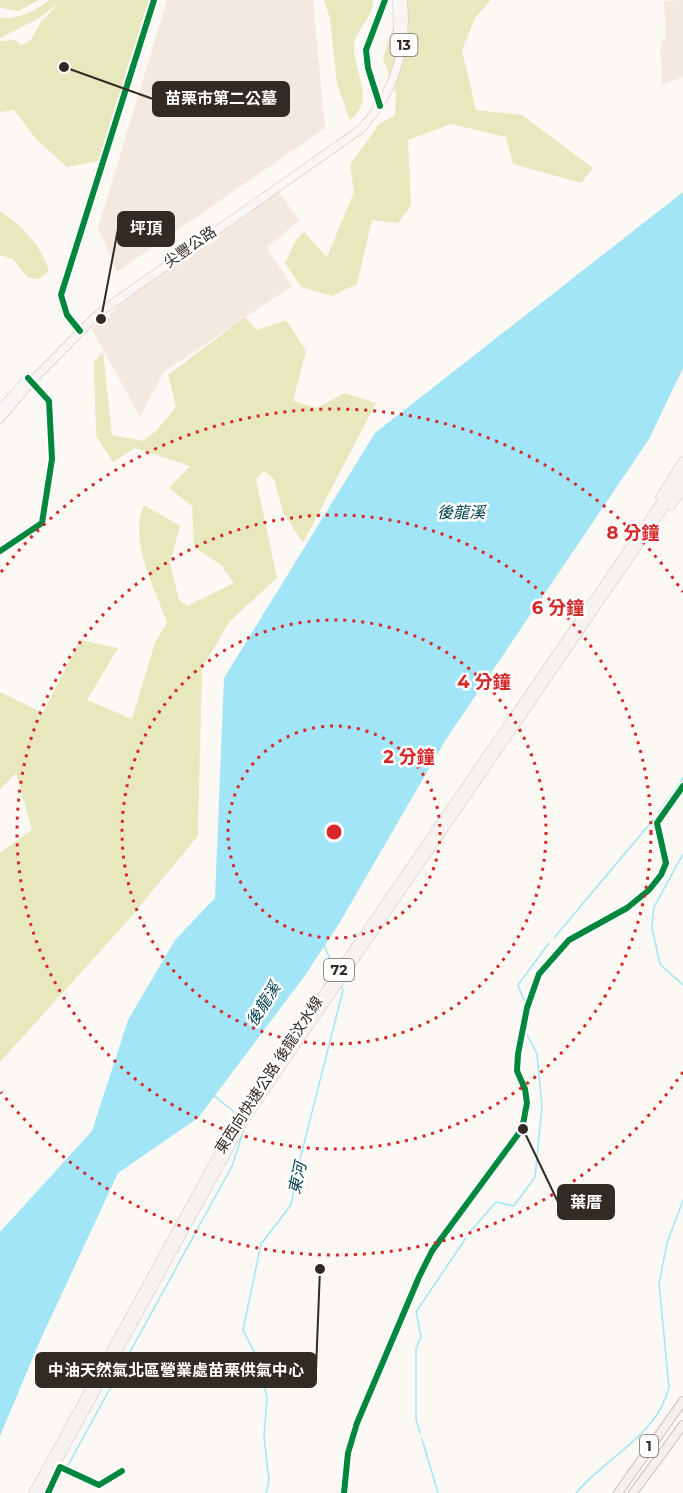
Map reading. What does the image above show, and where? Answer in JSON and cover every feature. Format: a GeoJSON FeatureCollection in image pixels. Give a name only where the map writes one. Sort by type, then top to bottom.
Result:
{"type":"FeatureCollection","features":[{"type":"Feature","properties":{"kind":"highway"},"geometry":{"type":"LineString","coordinates":[[653,513],[663,489],[683,461]]}},
{"type":"Feature","properties":{"kind":"highway","name":"東西向快速公路 後龍汶水線"},"geometry":{"type":"LineString","coordinates":[[33,1493],[240,1115],[683,470]]}},
{"type":"Feature","properties":{"kind":"highway","name":"東西向快速公路 後龍汶水線"},"geometry":{"type":"LineString","coordinates":[[40,1493],[246,1118],[683,480]]}},
{"type":"Feature","properties":{"kind":"highway"},"geometry":{"type":"LineString","coordinates":[[641,541],[657,525],[683,490]]}},
{"type":"Feature","properties":{"kind":"highway","name":"1"},"geometry":{"type":"LineString","coordinates":[[618,1493],[683,1401]]}},
{"type":"Feature","properties":{"kind":"highway","name":"1"},"geometry":{"type":"LineString","coordinates":[[633,1493],[683,1425]]}},
{"type":"Feature","properties":{"kind":"main road","name":"13"},"geometry":{"type":"LineString","coordinates":[[388,88],[398,50],[397,0]]}},
{"type":"Feature","properties":{"kind":"main road","name":"13"},"geometry":{"type":"LineString","coordinates":[[388,88],[400,63],[405,38],[403,0]]}},
{"type":"Feature","properties":{"kind":"main road","name":"尖豐公路"},"geometry":{"type":"LineString","coordinates":[[0,408],[79,329],[123,289],[280,179],[342,139],[379,102],[388,88]]}},
{"type":"Feature","properties":{"kind":"main road","name":"尖豐公路"},"geometry":{"type":"LineString","coordinates":[[0,419],[29,381]]}},
{"type":"Feature","properties":{"kind":"street"},"geometry":{"type":"LineString","coordinates":[[79,329],[62,304],[61,295],[154,0]]}},
{"type":"Feature","properties":{"kind":"street"},"geometry":{"type":"LineString","coordinates":[[379,102],[368,68],[366,50],[384,0]]}},
{"type":"Feature","properties":{"kind":"street"},"geometry":{"type":"LineString","coordinates":[[0,551],[42,523],[52,459],[49,401],[29,381]]}},
{"type":"Feature","properties":{"kind":"street"},"geometry":{"type":"LineString","coordinates":[[344,1493],[348,1453],[357,1423],[419,1277],[432,1251],[522,1129],[527,1103],[525,1089],[517,1071],[518,1054],[527,1008],[539,974],[569,939],[627,908],[649,890],[661,875],[666,863],[657,823],[683,786]]}},
{"type":"Feature","properties":{"kind":"street"},"geometry":{"type":"LineString","coordinates":[[48,1493],[60,1467],[99,1485],[122,1471]]}},
{"type":"Feature","properties":{"kind":"shaded area"},"geometry":{"type":"Polygon","coordinates":[[[167,0],[313,0],[325,128],[117,272],[98,228],[167,0]]]}},
{"type":"Feature","properties":{"kind":"shaded area"},"geometry":{"type":"Polygon","coordinates":[[[683,0],[683,77],[662,85],[660,46],[661,41],[666,39],[664,1],[683,0]]]}},
{"type":"Feature","properties":{"kind":"shaded area"},"geometry":{"type":"Polygon","coordinates":[[[279,192],[299,220],[267,248],[292,286],[164,372],[140,417],[92,329],[127,299],[279,192]]]}},
{"type":"Feature","properties":{"kind":"green space"},"geometry":{"type":"Polygon","coordinates":[[[0,0],[39,0],[18,11],[0,8],[0,0]]]}},
{"type":"Feature","properties":{"kind":"green space"},"geometry":{"type":"Polygon","coordinates":[[[49,0],[151,0],[99,161],[67,167],[36,139],[14,110],[0,112],[0,41],[15,40],[21,45],[30,41],[41,22],[60,2],[39,18],[0,38],[0,18],[13,18],[26,14],[49,0]]]}},
{"type":"Feature","properties":{"kind":"green space"},"geometry":{"type":"Polygon","coordinates":[[[324,0],[373,0],[370,13],[354,44],[363,96],[357,113],[350,120],[337,84],[330,18],[324,0]]]}},
{"type":"Feature","properties":{"kind":"green space"},"geometry":{"type":"Polygon","coordinates":[[[398,0],[491,0],[475,18],[462,50],[476,110],[522,115],[593,168],[581,183],[513,164],[506,137],[451,124],[408,140],[411,205],[398,223],[372,220],[357,284],[332,296],[301,287],[285,263],[296,240],[304,232],[327,257],[354,192],[350,165],[380,123],[395,116],[396,94],[383,58],[399,10],[398,0]]]}},
{"type":"Feature","properties":{"kind":"green space"},"geometry":{"type":"Polygon","coordinates":[[[0,211],[23,230],[41,253],[49,271],[39,279],[28,278],[13,259],[0,255],[0,211]]]}},
{"type":"Feature","properties":{"kind":"green space"},"geometry":{"type":"Polygon","coordinates":[[[245,317],[257,330],[286,320],[306,351],[293,401],[317,408],[344,393],[376,403],[303,543],[283,512],[274,479],[264,471],[256,479],[277,578],[230,621],[202,668],[198,836],[124,925],[0,1062],[0,853],[32,830],[16,773],[0,790],[0,692],[43,713],[80,640],[118,648],[87,700],[132,719],[155,643],[167,622],[150,580],[141,549],[140,519],[144,505],[180,526],[170,563],[179,600],[187,606],[234,583],[221,565],[194,547],[192,506],[169,488],[190,466],[135,448],[113,462],[96,436],[94,362],[103,352],[112,435],[143,441],[156,431],[176,407],[168,375],[245,317]]]}},
{"type":"Feature","properties":{"kind":"water","name":"後龍溪"},"geometry":{"type":"Polygon","coordinates":[[[683,192],[683,368],[649,439],[445,741],[340,922],[306,974],[198,1118],[118,1173],[39,1343],[0,1436],[0,1232],[92,1131],[128,1020],[175,940],[215,898],[224,678],[375,433],[683,192]]]}},
{"type":"Feature","properties":{"kind":"waterway"},"geometry":{"type":"LineString","coordinates":[[658,813],[683,778]]}},
{"type":"Feature","properties":{"kind":"waterway"},"geometry":{"type":"LineString","coordinates":[[554,938],[653,820]]}},
{"type":"Feature","properties":{"kind":"waterway"},"geometry":{"type":"LineString","coordinates":[[683,854],[654,907],[652,928],[660,964],[683,985]]}},
{"type":"Feature","properties":{"kind":"waterway"},"geometry":{"type":"LineString","coordinates":[[525,1003],[518,985],[549,943]]}},
{"type":"Feature","properties":{"kind":"waterway","name":"東河"},"geometry":{"type":"LineString","coordinates":[[324,945],[335,971]]}},
{"type":"Feature","properties":{"kind":"waterway","name":"東河"},"geometry":{"type":"LineString","coordinates":[[266,1493],[269,1481],[264,1436],[267,1398],[260,1363],[243,1330],[261,1244],[291,1205],[299,1163],[343,990],[340,984]]}},
{"type":"Feature","properties":{"kind":"waterway"},"geometry":{"type":"LineString","coordinates":[[470,1232],[496,1202],[514,1206],[535,1177],[542,1108],[537,1054],[526,1033],[530,1012]]}},
{"type":"Feature","properties":{"kind":"waterway"},"geometry":{"type":"LineString","coordinates":[[213,1095],[237,1114]]}},
{"type":"Feature","properties":{"kind":"waterway"},"geometry":{"type":"LineString","coordinates":[[67,1467],[232,1166],[245,1126]]}},
{"type":"Feature","properties":{"kind":"waterway"},"geometry":{"type":"LineString","coordinates":[[576,1493],[643,1432],[663,1404],[669,1387],[659,1284],[667,1243],[683,1200]]}},
{"type":"Feature","properties":{"kind":"waterway"},"geometry":{"type":"LineString","coordinates":[[420,1433],[416,1419],[416,1349],[421,1336],[416,1312],[466,1238]]}},
{"type":"Feature","properties":{"kind":"waterway"},"geometry":{"type":"LineString","coordinates":[[422,1439],[438,1493]]}},
{"type":"Feature","properties":{"kind":"cycle path"},"geometry":{"type":"LineString","coordinates":[[80,331],[67,315],[61,295],[154,0]]}},
{"type":"Feature","properties":{"kind":"cycle path"},"geometry":{"type":"LineString","coordinates":[[380,106],[368,68],[366,50],[385,0]]}},
{"type":"Feature","properties":{"kind":"cycle path"},"geometry":{"type":"LineString","coordinates":[[0,551],[42,523],[52,459],[49,401],[28,378]]}},
{"type":"Feature","properties":{"kind":"cycle path"},"geometry":{"type":"LineString","coordinates":[[344,1493],[348,1453],[357,1423],[419,1277],[432,1251],[522,1129],[527,1103],[525,1089],[517,1071],[518,1054],[527,1008],[539,974],[569,940],[627,908],[649,890],[661,875],[666,863],[657,823],[683,786]]}},
{"type":"Feature","properties":{"kind":"cycle path"},"geometry":{"type":"LineString","coordinates":[[48,1493],[60,1467],[99,1485],[122,1471]]}},
{"type":"Feature","properties":{"kind":"place","name":"苗栗市第二公墓"},"geometry":{"type":"Point","coordinates":[64,67]}},
{"type":"Feature","properties":{"kind":"place","name":"坪頂"},"geometry":{"type":"Point","coordinates":[101,319]}},
{"type":"Feature","properties":{"kind":"place","name":"葉厝"},"geometry":{"type":"Point","coordinates":[523,1129]}},
{"type":"Feature","properties":{"kind":"place","name":"中油天然氣北區營業處苗栗供氣中心"},"geometry":{"type":"Point","coordinates":[320,1269]}}]}
